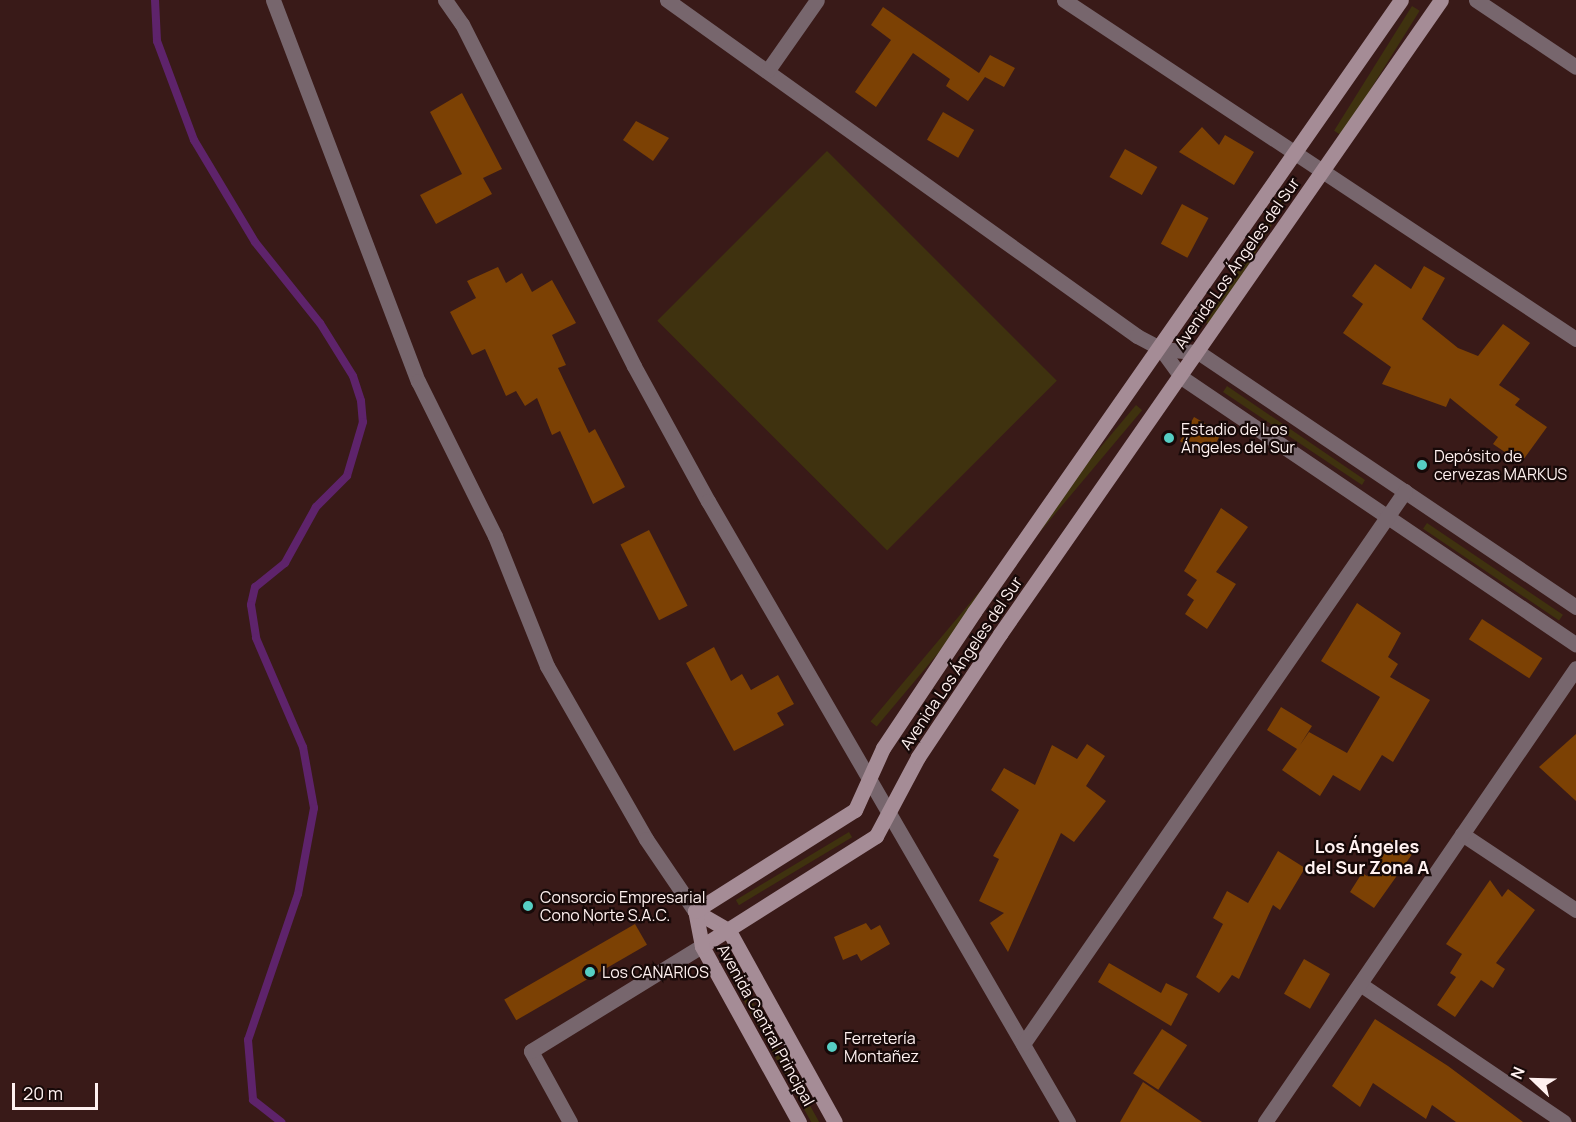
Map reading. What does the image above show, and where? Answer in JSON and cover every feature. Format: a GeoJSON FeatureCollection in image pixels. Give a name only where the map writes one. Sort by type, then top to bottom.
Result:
{"type":"FeatureCollection","features":[{"type":"Feature","properties":{"kind":"street"},"geometry":{"type":"LineString","coordinates":[[273,0],[418,381],[495,536],[547,666],[646,839],[694,911],[702,946],[531,1051],[570,1122]]}},
{"type":"Feature","properties":{"kind":"street"},"geometry":{"type":"LineString","coordinates":[[445,0],[462,24],[639,376],[869,781],[891,814],[1068,1122]]}},
{"type":"Feature","properties":{"kind":"street"},"geometry":{"type":"LineString","coordinates":[[667,0],[1161,349],[1180,377],[1385,518],[1576,644]]}},
{"type":"Feature","properties":{"kind":"street"},"geometry":{"type":"LineString","coordinates":[[768,70],[817,0]]}},
{"type":"Feature","properties":{"kind":"street"},"geometry":{"type":"LineString","coordinates":[[1064,0],[1296,149],[1323,170],[1576,339]]}},
{"type":"Feature","properties":{"kind":"street","name":"Avenida Los Ángeles del Sur"},"geometry":{"type":"LineString","coordinates":[[694,911],[842,821],[855,810],[883,748],[968,621],[1161,349],[1296,149],[1401,0]]}},
{"type":"Feature","properties":{"kind":"street","name":"Avenida Los Ángeles del Sur"},"geometry":{"type":"LineString","coordinates":[[702,946],[861,849],[891,814],[918,757],[1441,0]]}},
{"type":"Feature","properties":{"kind":"street"},"geometry":{"type":"LineString","coordinates":[[1476,0],[1576,67]]}},
{"type":"Feature","properties":{"kind":"street"},"geometry":{"type":"LineString","coordinates":[[1161,349],[1198,352],[1576,607]]}},
{"type":"Feature","properties":{"kind":"street"},"geometry":{"type":"LineString","coordinates":[[1023,1044],[1405,491]]}},
{"type":"Feature","properties":{"kind":"street"},"geometry":{"type":"LineString","coordinates":[[1265,1122],[1576,668]]}},
{"type":"Feature","properties":{"kind":"street"},"geometry":{"type":"LineString","coordinates":[[1462,834],[1576,910]]}},
{"type":"Feature","properties":{"kind":"street","name":"Avenida Central Principal"},"geometry":{"type":"LineString","coordinates":[[694,911],[729,931],[835,1122]]}},
{"type":"Feature","properties":{"kind":"street","name":"Avenida Central Principal"},"geometry":{"type":"LineString","coordinates":[[702,946],[799,1122]]}},
{"type":"Feature","properties":{"kind":"street"},"geometry":{"type":"LineString","coordinates":[[1360,984],[1564,1122]]}},
{"type":"Feature","properties":{"kind":"shaded area"},"geometry":{"type":"Polygon","coordinates":[[[1412,6],[1420,11],[1342,135],[1334,131],[1412,6]]]}},
{"type":"Feature","properties":{"kind":"shaded area"},"geometry":{"type":"Polygon","coordinates":[[[827,151],[1057,381],[887,551],[657,321],[827,151]]]}},
{"type":"Feature","properties":{"kind":"shaded area"},"geometry":{"type":"Polygon","coordinates":[[[1282,191],[1289,195],[1213,327],[1206,323],[1282,191]]]}},
{"type":"Feature","properties":{"kind":"shaded area"},"geometry":{"type":"Polygon","coordinates":[[[1227,386],[1365,480],[1362,485],[1223,392],[1227,386]]]}},
{"type":"Feature","properties":{"kind":"shaded area"},"geometry":{"type":"Polygon","coordinates":[[[1136,405],[1142,410],[877,727],[871,721],[1136,405]]]}},
{"type":"Feature","properties":{"kind":"shaded area"},"geometry":{"type":"Polygon","coordinates":[[[1427,523],[1563,615],[1559,621],[1423,529],[1427,523]]]}},
{"type":"Feature","properties":{"kind":"shaded area"},"geometry":{"type":"Polygon","coordinates":[[[849,832],[852,837],[739,905],[736,900],[849,832]]]}},
{"type":"Feature","properties":{"kind":"shaded area"},"geometry":{"type":"Polygon","coordinates":[[[736,972],[819,1122],[811,1122],[730,975],[736,972]]]}},
{"type":"Feature","properties":{"kind":"building"},"geometry":{"type":"Polygon","coordinates":[[[883,7],[979,73],[990,55],[1015,68],[1004,87],[985,77],[968,101],[946,86],[950,79],[913,53],[876,107],[855,92],[891,40],[871,25],[883,7]]]}},
{"type":"Feature","properties":{"kind":"building"},"geometry":{"type":"Polygon","coordinates":[[[462,93],[502,169],[483,178],[492,194],[436,224],[420,195],[462,174],[430,112],[462,93]]]}},
{"type":"Feature","properties":{"kind":"building"},"geometry":{"type":"Polygon","coordinates":[[[943,112],[974,130],[958,158],[927,140],[943,112]]]}},
{"type":"Feature","properties":{"kind":"building"},"geometry":{"type":"Polygon","coordinates":[[[636,121],[669,138],[653,161],[623,140],[636,121]]]}},
{"type":"Feature","properties":{"kind":"building"},"geometry":{"type":"Polygon","coordinates":[[[1202,127],[1219,145],[1225,135],[1254,152],[1234,185],[1179,152],[1202,127]]]}},
{"type":"Feature","properties":{"kind":"building"},"geometry":{"type":"Polygon","coordinates":[[[1125,149],[1157,167],[1142,195],[1109,177],[1125,149]]]}},
{"type":"Feature","properties":{"kind":"building"},"geometry":{"type":"Polygon","coordinates":[[[1182,204],[1208,218],[1187,258],[1161,244],[1182,204]]]}},
{"type":"Feature","properties":{"kind":"building"},"geometry":{"type":"Polygon","coordinates":[[[1375,264],[1411,289],[1424,266],[1445,278],[1422,319],[1458,348],[1478,356],[1503,324],[1530,343],[1499,385],[1520,399],[1515,405],[1547,427],[1521,463],[1493,444],[1498,437],[1450,398],[1446,407],[1382,384],[1391,367],[1343,333],[1363,304],[1352,296],[1375,264]]]}},
{"type":"Feature","properties":{"kind":"building"},"geometry":{"type":"Polygon","coordinates":[[[498,267],[506,283],[522,273],[532,292],[552,280],[576,323],[552,335],[566,365],[558,368],[589,433],[595,429],[625,487],[593,504],[560,431],[552,435],[537,398],[525,406],[516,391],[506,396],[485,349],[472,355],[450,312],[476,298],[467,281],[498,267]]]}},
{"type":"Feature","properties":{"kind":"building"},"geometry":{"type":"Polygon","coordinates":[[[1194,417],[1222,433],[1208,457],[1180,441],[1194,417]]]}},
{"type":"Feature","properties":{"kind":"building"},"geometry":{"type":"Polygon","coordinates":[[[1221,508],[1248,527],[1216,572],[1236,584],[1207,629],[1185,614],[1194,600],[1187,595],[1197,580],[1184,571],[1221,508]]]}},
{"type":"Feature","properties":{"kind":"building"},"geometry":{"type":"Polygon","coordinates":[[[649,530],[688,606],[659,620],[620,545],[649,530]]]}},
{"type":"Feature","properties":{"kind":"building"},"geometry":{"type":"Polygon","coordinates":[[[1357,603],[1401,633],[1388,657],[1398,664],[1390,677],[1430,700],[1393,762],[1382,755],[1360,791],[1333,775],[1320,796],[1282,770],[1297,749],[1267,730],[1281,707],[1312,726],[1300,745],[1309,732],[1347,753],[1380,697],[1321,661],[1357,603]]]}},
{"type":"Feature","properties":{"kind":"building"},"geometry":{"type":"Polygon","coordinates":[[[1482,619],[1542,658],[1529,678],[1469,639],[1482,619]]]}},
{"type":"Feature","properties":{"kind":"building"},"geometry":{"type":"Polygon","coordinates":[[[714,647],[731,681],[742,674],[751,690],[778,675],[794,704],[777,713],[784,725],[734,751],[686,663],[714,647]]]}},
{"type":"Feature","properties":{"kind":"building"},"geometry":{"type":"Polygon","coordinates":[[[1576,734],[1576,801],[1539,767],[1576,734]]]}},
{"type":"Feature","properties":{"kind":"building"},"geometry":{"type":"Polygon","coordinates":[[[1087,744],[1105,756],[1086,786],[1106,801],[1074,842],[1061,833],[1008,952],[990,923],[1004,913],[979,901],[999,859],[993,856],[1019,810],[991,790],[1004,768],[1035,785],[1052,745],[1077,759],[1087,744]]]}},
{"type":"Feature","properties":{"kind":"building"},"geometry":{"type":"Polygon","coordinates":[[[1392,840],[1413,853],[1374,908],[1350,892],[1362,873],[1367,876],[1392,840]]]}},
{"type":"Feature","properties":{"kind":"building"},"geometry":{"type":"Polygon","coordinates":[[[1278,851],[1305,868],[1280,910],[1273,905],[1239,979],[1232,975],[1219,993],[1196,977],[1223,924],[1213,918],[1227,891],[1248,903],[1278,851]]]}},
{"type":"Feature","properties":{"kind":"building"},"geometry":{"type":"Polygon","coordinates":[[[1490,880],[1502,897],[1508,889],[1535,910],[1496,963],[1505,969],[1493,988],[1481,980],[1455,1017],[1437,1005],[1456,977],[1450,973],[1462,954],[1446,944],[1490,880]]]}},
{"type":"Feature","properties":{"kind":"building"},"geometry":{"type":"Polygon","coordinates":[[[866,923],[871,930],[880,925],[890,944],[861,961],[857,954],[843,960],[834,937],[866,923]]]}},
{"type":"Feature","properties":{"kind":"building"},"geometry":{"type":"Polygon","coordinates":[[[635,924],[647,945],[516,1020],[504,1000],[635,924]]]}},
{"type":"Feature","properties":{"kind":"building"},"geometry":{"type":"Polygon","coordinates":[[[1304,959],[1330,974],[1310,1009],[1284,994],[1304,959]]]}},
{"type":"Feature","properties":{"kind":"building"},"geometry":{"type":"Polygon","coordinates":[[[1109,963],[1161,993],[1166,983],[1188,994],[1171,1026],[1098,982],[1109,963]]]}},
{"type":"Feature","properties":{"kind":"building"},"geometry":{"type":"Polygon","coordinates":[[[1375,1019],[1448,1066],[1523,1122],[1456,1122],[1432,1105],[1426,1119],[1373,1083],[1360,1107],[1332,1086],[1375,1019]]]}},
{"type":"Feature","properties":{"kind":"building"},"geometry":{"type":"Polygon","coordinates":[[[1162,1029],[1187,1045],[1158,1090],[1133,1073],[1162,1029]]]}},
{"type":"Feature","properties":{"kind":"building"},"geometry":{"type":"Polygon","coordinates":[[[1143,1082],[1202,1122],[1120,1122],[1143,1082]]]}},
{"type":"Feature","properties":{"kind":"waterway"},"geometry":{"type":"LineString","coordinates":[[155,0],[157,41],[194,140],[255,242],[320,323],[353,376],[361,401],[363,422],[347,476],[316,507],[285,563],[255,587],[251,605],[256,638],[303,747],[314,808],[298,894],[248,1040],[253,1100],[281,1122]]}},
{"type":"Feature","properties":{"kind":"place","name":"Estadio de Los Ángeles del Sur"},"geometry":{"type":"Point","coordinates":[1169,438]}},
{"type":"Feature","properties":{"kind":"place","name":"Depósito de cervezas MARKUS"},"geometry":{"type":"Point","coordinates":[1422,465]}},
{"type":"Feature","properties":{"kind":"place","name":"Consorcio Empresarial Cono Norte S.A.C."},"geometry":{"type":"Point","coordinates":[528,906]}},
{"type":"Feature","properties":{"kind":"place","name":"Los CANARIOS"},"geometry":{"type":"Point","coordinates":[590,972]}},
{"type":"Feature","properties":{"kind":"place","name":"Ferretería Montañez"},"geometry":{"type":"Point","coordinates":[832,1047]}},
{"type":"Feature","properties":{"kind":"district","name":"Los Ángeles del Sur Zona A"},"geometry":{"type":"Point","coordinates":[1367,857]}}]}
